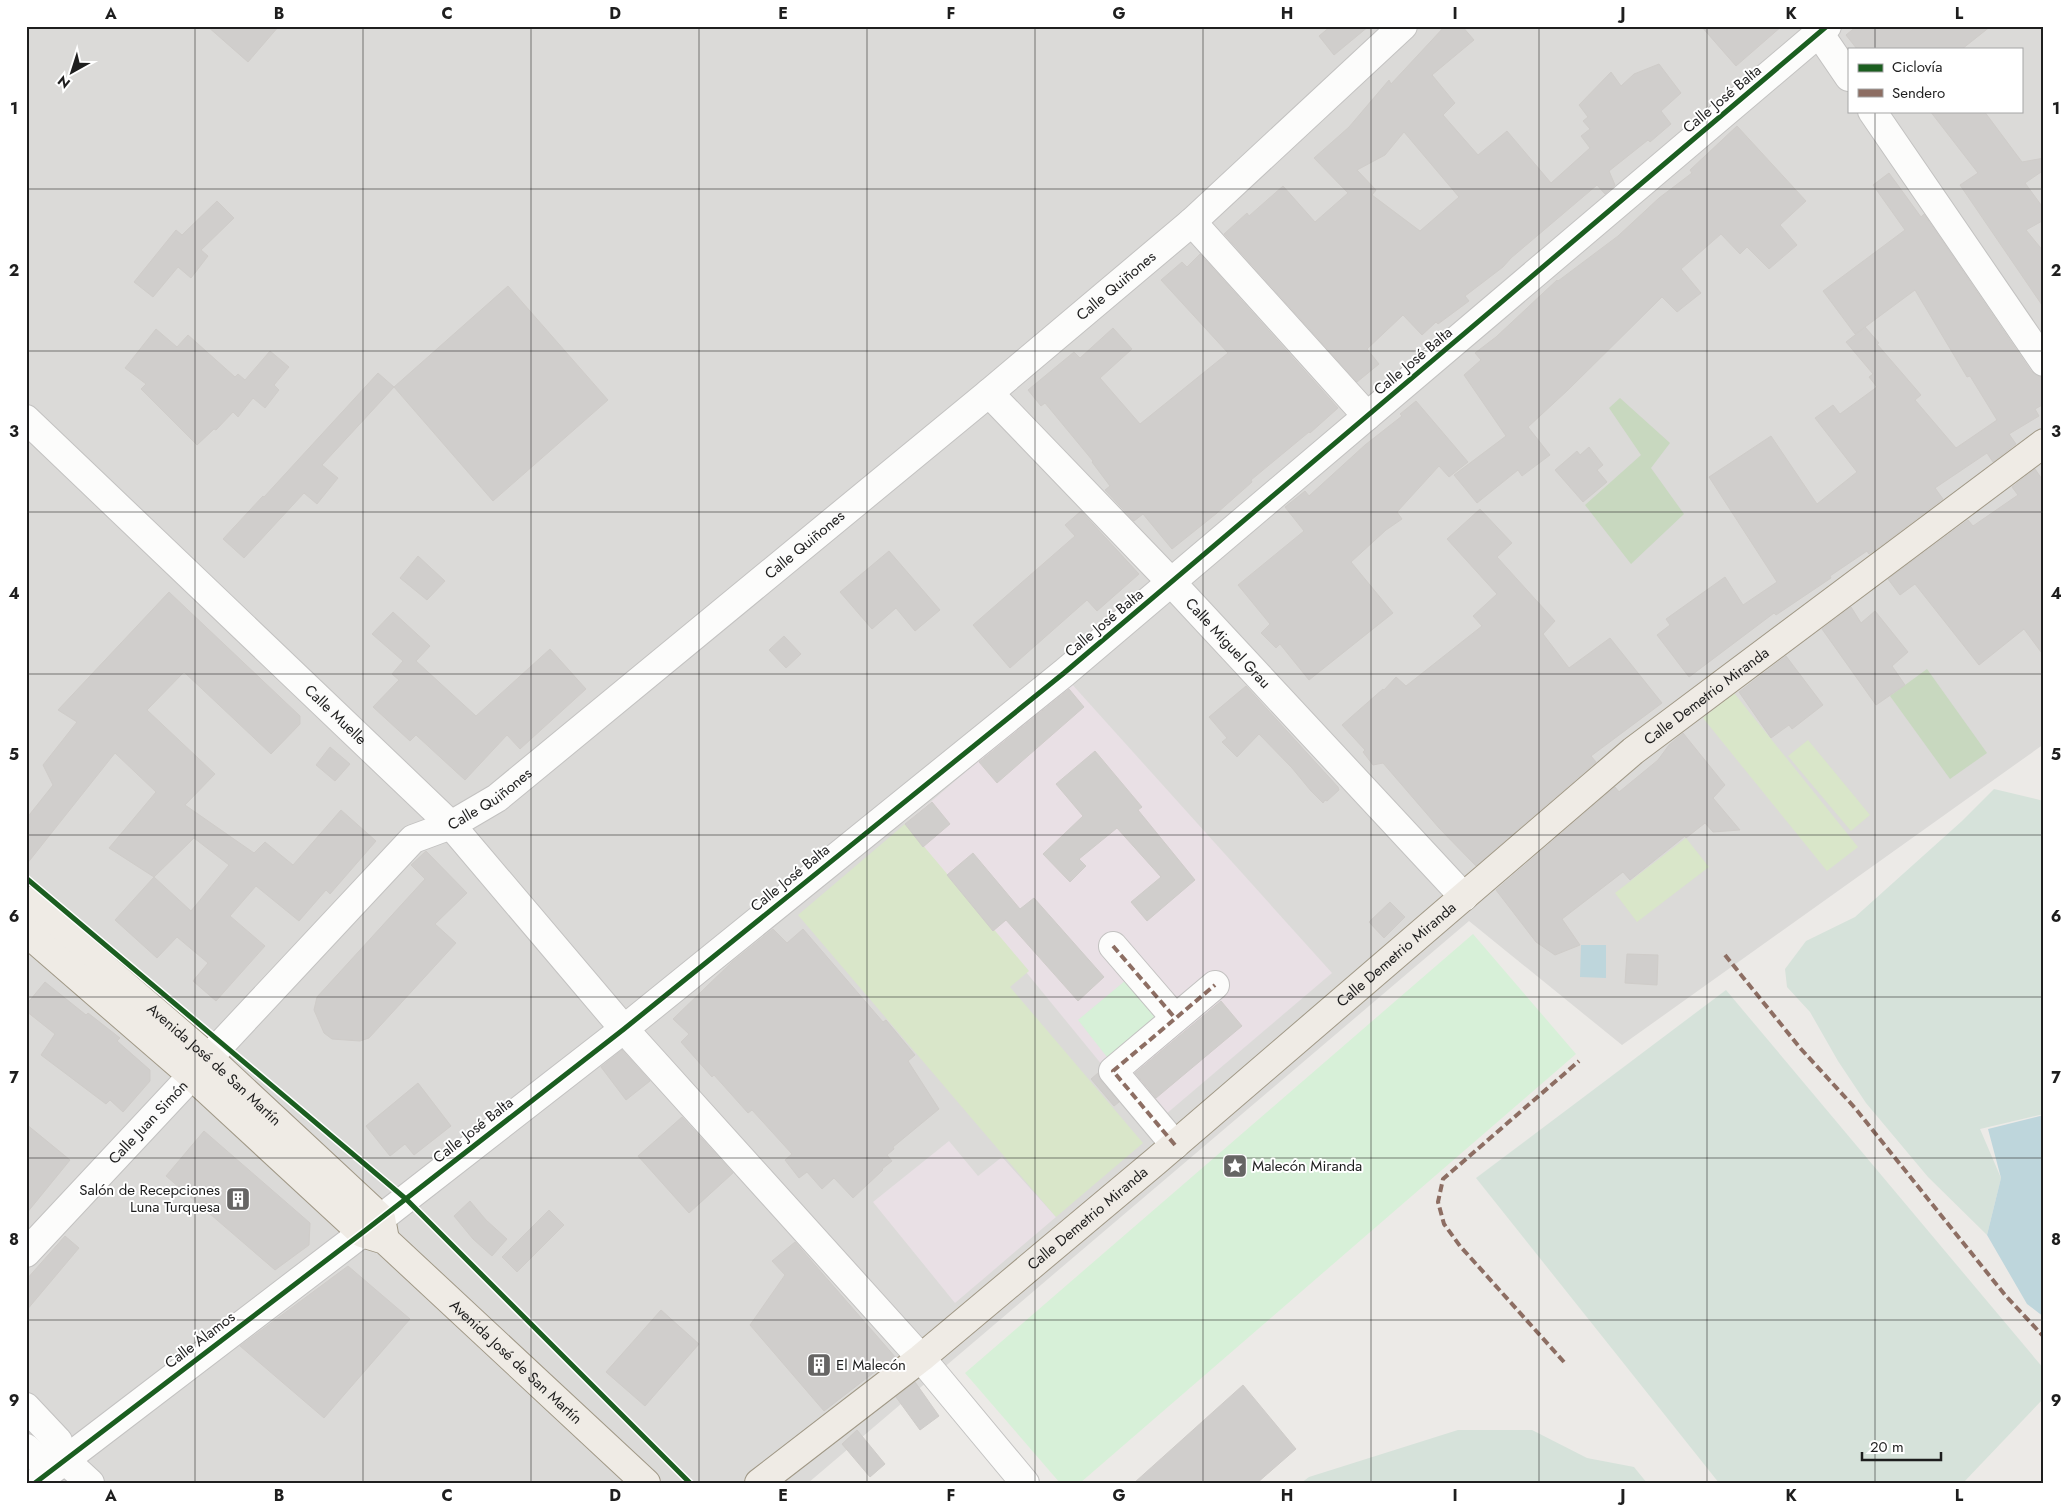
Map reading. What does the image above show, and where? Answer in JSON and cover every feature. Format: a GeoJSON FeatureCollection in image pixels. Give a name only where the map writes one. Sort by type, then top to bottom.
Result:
{"type":"FeatureCollection","features":[{"type":"Feature","properties":{"kind":"main road","name":"Calle Demetrio Miranda"},"geometry":{"type":"LineString","coordinates":[[760,1483],[921,1358],[1175,1145],[1633,751],[2044,443]]}},
{"type":"Feature","properties":{"kind":"main road","name":"Avenida José de San Martín"},"geometry":{"type":"LineString","coordinates":[[26,900],[199,1066],[646,1483]]}},
{"type":"Feature","properties":{"kind":"main road","name":"Avenida José de San Martín"},"geometry":{"type":"LineString","coordinates":[[26,932],[199,1066]]}},
{"type":"Feature","properties":{"kind":"street","name":"Calle Quiñones"},"geometry":{"type":"LineString","coordinates":[[199,1066],[413,839],[451,825],[497,798],[989,393],[1192,222],[1403,26]]}},
{"type":"Feature","properties":{"kind":"street"},"geometry":{"type":"LineString","coordinates":[[1823,30],[1848,75]]}},
{"type":"Feature","properties":{"kind":"street","name":"Calle José Balta"},"geometry":{"type":"LineString","coordinates":[[376,1231],[1064,673],[1823,30]]}},
{"type":"Feature","properties":{"kind":"street"},"geometry":{"type":"LineString","coordinates":[[1873,112],[2044,362]]}},
{"type":"Feature","properties":{"kind":"street"},"geometry":{"type":"LineString","coordinates":[[1192,222],[1367,416]]}},
{"type":"Feature","properties":{"kind":"street","name":"Calle Miguel Grau"},"geometry":{"type":"LineString","coordinates":[[989,393],[1171,582],[1464,897]]}},
{"type":"Feature","properties":{"kind":"street","name":"Calle Muelle"},"geometry":{"type":"LineString","coordinates":[[26,419],[451,825],[624,1028],[921,1358],[1025,1483]]}},
{"type":"Feature","properties":{"kind":"street"},"geometry":{"type":"LineString","coordinates":[[1113,946],[1176,1018]]}},
{"type":"Feature","properties":{"kind":"street"},"geometry":{"type":"LineString","coordinates":[[1175,1145],[1113,1071],[1215,985]]}},
{"type":"Feature","properties":{"kind":"street","name":"Calle Juan Simón"},"geometry":{"type":"LineString","coordinates":[[26,1253],[199,1066]]}},
{"type":"Feature","properties":{"kind":"street","name":"Calle Álamos"},"geometry":{"type":"LineString","coordinates":[[35,1483],[64,1459],[376,1231]]}},
{"type":"Feature","properties":{"kind":"street"},"geometry":{"type":"LineString","coordinates":[[26,1407],[58,1441],[64,1459],[90,1483]]}},
{"type":"Feature","properties":{"kind":"street"},"geometry":{"type":"LineString","coordinates":[[26,1448],[40,1460],[64,1459]]}},
{"type":"Feature","properties":{"kind":"shaded area"},"geometry":{"type":"Polygon","coordinates":[[[26,26],[2044,26],[2044,744],[1622,1045],[1469,921],[808,1483],[26,1483],[26,26]]]}},
{"type":"Feature","properties":{"kind":"shaded area"},"geometry":{"type":"Polygon","coordinates":[[[1070,682],[1332,973],[1152,1126],[905,824],[1070,682]]]}},
{"type":"Feature","properties":{"kind":"shaded area"},"geometry":{"type":"Polygon","coordinates":[[[1994,789],[2044,801],[2044,1114],[1980,1129],[2001,1178],[1987,1235],[1928,1177],[1866,1103],[1838,1061],[1810,1012],[1787,987],[1785,969],[1806,941],[1855,917],[1962,821],[1994,789]]]}},
{"type":"Feature","properties":{"kind":"shaded area"},"geometry":{"type":"Polygon","coordinates":[[[1726,990],[2044,1369],[2044,1398],[1963,1483],[1719,1483],[1476,1178],[1726,990]]]}},
{"type":"Feature","properties":{"kind":"shaded area"},"geometry":{"type":"Polygon","coordinates":[[[949,1141],[978,1176],[1002,1157],[1056,1217],[955,1303],[873,1202],[949,1141]]]}},
{"type":"Feature","properties":{"kind":"shaded area"},"geometry":{"type":"Polygon","coordinates":[[[1458,1430],[1532,1430],[1587,1458],[1634,1467],[1647,1483],[1301,1483],[1309,1477],[1458,1430]]]}},
{"type":"Feature","properties":{"kind":"green space"},"geometry":{"type":"Polygon","coordinates":[[[1620,398],[1670,443],[1651,468],[1684,514],[1631,564],[1585,505],[1641,455],[1609,408],[1620,398]]]}},
{"type":"Feature","properties":{"kind":"green space"},"geometry":{"type":"Polygon","coordinates":[[[1927,669],[1987,753],[1950,779],[1890,696],[1927,669]]]}},
{"type":"Feature","properties":{"kind":"green space"},"geometry":{"type":"Polygon","coordinates":[[[1734,693],[1858,847],[1827,871],[1703,718],[1734,693]]]}},
{"type":"Feature","properties":{"kind":"green space"},"geometry":{"type":"Polygon","coordinates":[[[1808,740],[1870,815],[1851,831],[1788,756],[1808,740]]]}},
{"type":"Feature","properties":{"kind":"green space"},"geometry":{"type":"Polygon","coordinates":[[[905,824],[1029,971],[1010,987],[1143,1143],[1056,1217],[798,915],[905,824]]]}},
{"type":"Feature","properties":{"kind":"green space"},"geometry":{"type":"Polygon","coordinates":[[[1686,838],[1709,867],[1637,922],[1615,893],[1686,838]]]}},
{"type":"Feature","properties":{"kind":"green space"},"geometry":{"type":"Polygon","coordinates":[[[1473,934],[1576,1054],[1080,1483],[1060,1483],[965,1373],[1473,934]]]}},
{"type":"Feature","properties":{"kind":"green space"},"geometry":{"type":"Polygon","coordinates":[[[1132,975],[1171,1018],[1114,1066],[1078,1020],[1132,975]]]}},
{"type":"Feature","properties":{"kind":"water"},"geometry":{"type":"Polygon","coordinates":[[[1581,945],[1606,945],[1606,978],[1580,977],[1581,945]]]}},
{"type":"Feature","properties":{"kind":"water"},"geometry":{"type":"Polygon","coordinates":[[[2044,1115],[2044,1317],[2027,1304],[1987,1235],[2001,1178],[1988,1129],[2044,1115]]]}},
{"type":"Feature","properties":{"kind":"building"},"geometry":{"type":"Polygon","coordinates":[[[207,26],[279,26],[248,62],[207,26]]]}},
{"type":"Feature","properties":{"kind":"building"},"geometry":{"type":"Polygon","coordinates":[[[1331,26],[1369,26],[1334,55],[1319,36],[1331,26]]]}},
{"type":"Feature","properties":{"kind":"building"},"geometry":{"type":"Polygon","coordinates":[[[1445,26],[1462,26],[1474,40],[1432,75],[1455,103],[1443,115],[1478,155],[1507,131],[1551,183],[1590,148],[1581,136],[1590,129],[1583,121],[1588,117],[1579,105],[1611,72],[1621,86],[1634,74],[1659,64],[1681,93],[1661,111],[1671,124],[1650,142],[1648,140],[1609,171],[1615,185],[1605,194],[1597,185],[1511,258],[1503,267],[1465,296],[1469,301],[1438,324],[1436,322],[1422,335],[1403,315],[1367,349],[1379,364],[1357,382],[1224,234],[1247,213],[1249,216],[1283,186],[1315,222],[1348,193],[1314,158],[1349,127],[1389,80],[1391,84],[1445,26]],[[1404,132],[1385,155],[1357,170],[1376,190],[1372,195],[1420,231],[1459,197],[1404,132]]]}},
{"type":"Feature","properties":{"kind":"building"},"geometry":{"type":"Polygon","coordinates":[[[1701,26],[1782,26],[1736,66],[1701,26]]]}},
{"type":"Feature","properties":{"kind":"building"},"geometry":{"type":"Polygon","coordinates":[[[1857,26],[1991,26],[1963,48],[1856,48],[1846,35],[1857,26]]]}},
{"type":"Feature","properties":{"kind":"building"},"geometry":{"type":"Polygon","coordinates":[[[1931,112],[1985,112],[2022,162],[2044,158],[2044,170],[2025,183],[2044,209],[2044,220],[2026,230],[2044,252],[2044,308],[1960,185],[1978,173],[1931,112]]]}},
{"type":"Feature","properties":{"kind":"building"},"geometry":{"type":"Polygon","coordinates":[[[1737,126],[1806,201],[1780,225],[1797,245],[1769,269],[1747,247],[1740,254],[1721,234],[1681,269],[1701,293],[1677,312],[1662,297],[1528,427],[1550,455],[1522,476],[1518,470],[1477,503],[1454,475],[1506,436],[1464,375],[1481,360],[1475,353],[1496,337],[1557,280],[1618,236],[1659,198],[1692,173],[1690,170],[1737,126]]]}},
{"type":"Feature","properties":{"kind":"building"},"geometry":{"type":"Polygon","coordinates":[[[1889,173],[1921,217],[1924,214],[2031,371],[2044,379],[2044,404],[2035,409],[2039,416],[2009,434],[2016,444],[1993,462],[1987,453],[1935,488],[1943,499],[1878,548],[1869,554],[1867,551],[1776,615],[1774,613],[1689,677],[1657,635],[1670,625],[1666,619],[1725,577],[1743,605],[1777,582],[1709,477],[1771,436],[1817,504],[1857,472],[1815,418],[1833,405],[1840,414],[1877,387],[1869,377],[1873,374],[1846,342],[1864,328],[1855,334],[1823,291],[1905,230],[1873,185],[1889,173]],[[1915,290],[1865,327],[1879,343],[1877,344],[1921,395],[1915,400],[1956,448],[1997,420],[1970,376],[1967,377],[1915,290]]]}},
{"type":"Feature","properties":{"kind":"building"},"geometry":{"type":"Polygon","coordinates":[[[217,201],[234,218],[201,250],[208,256],[191,278],[178,267],[153,297],[134,282],[176,230],[182,235],[217,201]]]}},
{"type":"Feature","properties":{"kind":"building"},"geometry":{"type":"Polygon","coordinates":[[[1200,254],[1338,408],[1251,480],[1252,482],[1217,513],[1172,549],[1143,514],[1134,521],[1105,490],[1110,486],[1093,461],[1045,403],[1041,406],[1028,390],[1074,352],[1080,358],[1113,328],[1132,349],[1100,378],[1140,424],[1228,353],[1161,280],[1182,262],[1187,267],[1200,254]]]}},
{"type":"Feature","properties":{"kind":"building"},"geometry":{"type":"Polygon","coordinates":[[[508,286],[608,400],[493,501],[394,387],[508,286]]]}},
{"type":"Feature","properties":{"kind":"building"},"geometry":{"type":"Polygon","coordinates":[[[156,329],[177,347],[188,335],[235,377],[238,374],[245,380],[270,351],[289,367],[274,385],[279,390],[265,408],[253,398],[238,417],[233,412],[216,430],[214,429],[197,445],[141,389],[146,384],[125,368],[156,329]]]}},
{"type":"Feature","properties":{"kind":"building"},"geometry":{"type":"Polygon","coordinates":[[[378,373],[394,387],[322,465],[338,478],[317,504],[304,493],[244,558],[223,539],[378,373]]]}},
{"type":"Feature","properties":{"kind":"building"},"geometry":{"type":"Polygon","coordinates":[[[1416,401],[1468,462],[1449,477],[1439,466],[1397,512],[1402,519],[1386,530],[1351,562],[1393,613],[1309,680],[1280,644],[1276,648],[1261,633],[1270,624],[1238,585],[1304,531],[1285,507],[1305,491],[1309,496],[1365,445],[1402,416],[1400,414],[1416,401]]]}},
{"type":"Feature","properties":{"kind":"building"},"geometry":{"type":"Polygon","coordinates":[[[1589,447],[1603,465],[1597,470],[1607,482],[1583,502],[1555,470],[1577,451],[1580,455],[1589,447]]]}},
{"type":"Feature","properties":{"kind":"building"},"geometry":{"type":"Polygon","coordinates":[[[2035,469],[2044,482],[2044,656],[2024,629],[1979,665],[1915,584],[1900,595],[1888,579],[1968,520],[1973,526],[2018,495],[2012,487],[2035,469]]]}},
{"type":"Feature","properties":{"kind":"building"},"geometry":{"type":"Polygon","coordinates":[[[1480,509],[1512,543],[1497,557],[1555,621],[1543,634],[1569,668],[1610,638],[1662,703],[1591,756],[1596,762],[1476,866],[1439,828],[1383,763],[1373,765],[1363,752],[1365,750],[1342,725],[1384,690],[1396,677],[1406,686],[1482,626],[1473,616],[1497,594],[1447,539],[1480,509]]]}},
{"type":"Feature","properties":{"kind":"building"},"geometry":{"type":"Polygon","coordinates":[[[1081,511],[1139,574],[1097,611],[1087,600],[1010,668],[973,625],[1075,536],[1065,525],[1081,511]]]}},
{"type":"Feature","properties":{"kind":"building"},"geometry":{"type":"Polygon","coordinates":[[[889,551],[940,610],[915,631],[896,608],[872,629],[840,592],[889,551]]]}},
{"type":"Feature","properties":{"kind":"building"},"geometry":{"type":"Polygon","coordinates":[[[418,556],[445,581],[427,600],[400,578],[418,556]]]}},
{"type":"Feature","properties":{"kind":"building"},"geometry":{"type":"Polygon","coordinates":[[[169,592],[300,716],[300,724],[271,754],[184,672],[147,710],[215,774],[185,805],[254,853],[265,842],[293,865],[341,810],[376,841],[330,894],[326,890],[299,921],[256,886],[230,916],[265,946],[216,1001],[193,981],[208,963],[177,937],[157,958],[115,920],[154,877],[109,848],[156,792],[115,753],[26,865],[26,819],[53,785],[43,765],[77,722],[58,710],[169,592]],[[194,838],[154,877],[191,911],[229,865],[194,838]]]}},
{"type":"Feature","properties":{"kind":"building"},"geometry":{"type":"Polygon","coordinates":[[[1851,607],[1861,623],[1875,611],[1908,652],[1892,666],[1905,685],[1876,705],[1822,629],[1851,607]]]}},
{"type":"Feature","properties":{"kind":"building"},"geometry":{"type":"Polygon","coordinates":[[[393,612],[430,646],[416,661],[476,716],[550,649],[586,689],[520,749],[507,735],[465,780],[416,735],[410,741],[373,707],[399,680],[392,674],[403,661],[372,634],[393,612]]]}},
{"type":"Feature","properties":{"kind":"building"},"geometry":{"type":"Polygon","coordinates":[[[784,636],[801,654],[786,668],[769,650],[784,636]]]}},
{"type":"Feature","properties":{"kind":"building"},"geometry":{"type":"Polygon","coordinates":[[[1786,656],[1823,705],[1792,729],[1789,725],[1771,738],[1739,692],[1786,656]]]}},
{"type":"Feature","properties":{"kind":"building"},"geometry":{"type":"Polygon","coordinates":[[[1246,686],[1338,787],[1339,790],[1327,801],[1325,800],[1323,803],[1259,734],[1237,757],[1222,742],[1227,738],[1209,717],[1246,686]]]}},
{"type":"Feature","properties":{"kind":"building"},"geometry":{"type":"Polygon","coordinates":[[[1069,689],[1084,707],[997,783],[979,762],[1069,689]]]}},
{"type":"Feature","properties":{"kind":"building"},"geometry":{"type":"Polygon","coordinates":[[[1683,733],[1725,785],[1713,798],[1740,830],[1713,832],[1705,823],[1686,838],[1685,836],[1630,880],[1623,872],[1562,919],[1580,945],[1555,955],[1536,942],[1496,890],[1615,787],[1619,792],[1658,760],[1669,745],[1683,733]]]}},
{"type":"Feature","properties":{"kind":"building"},"geometry":{"type":"Polygon","coordinates":[[[330,747],[350,764],[335,781],[316,765],[330,747]]]}},
{"type":"Feature","properties":{"kind":"building"},"geometry":{"type":"Polygon","coordinates":[[[1095,751],[1142,807],[1138,810],[1195,880],[1147,921],[1131,902],[1161,877],[1117,828],[1079,859],[1086,866],[1070,882],[1043,854],[1083,816],[1056,784],[1095,751]]]}},
{"type":"Feature","properties":{"kind":"building"},"geometry":{"type":"Polygon","coordinates":[[[932,802],[950,824],[923,847],[905,824],[932,802]]]}},
{"type":"Feature","properties":{"kind":"building"},"geometry":{"type":"Polygon","coordinates":[[[426,851],[467,893],[435,924],[456,943],[369,1038],[360,1041],[332,1039],[324,1033],[314,1010],[317,997],[425,879],[411,865],[426,851]]]}},
{"type":"Feature","properties":{"kind":"building"},"geometry":{"type":"Polygon","coordinates":[[[973,853],[1020,909],[1034,898],[1104,977],[1078,1001],[1006,920],[993,931],[947,875],[973,853]]]}},
{"type":"Feature","properties":{"kind":"building"},"geometry":{"type":"Polygon","coordinates":[[[1390,902],[1405,917],[1384,938],[1369,922],[1390,902]]]}},
{"type":"Feature","properties":{"kind":"building"},"geometry":{"type":"Polygon","coordinates":[[[773,929],[787,943],[803,929],[883,1022],[886,1020],[915,1055],[908,1061],[939,1109],[893,1147],[894,1149],[887,1155],[892,1161],[853,1198],[834,1178],[822,1189],[807,1172],[799,1178],[785,1160],[792,1154],[752,1110],[748,1113],[714,1075],[712,1077],[681,1042],[689,1034],[673,1019],[732,962],[773,929]]]}},
{"type":"Feature","properties":{"kind":"building"},"geometry":{"type":"Polygon","coordinates":[[[1627,954],[1658,955],[1657,985],[1625,983],[1627,954]]]}},
{"type":"Feature","properties":{"kind":"building"},"geometry":{"type":"Polygon","coordinates":[[[45,982],[86,1015],[88,1013],[120,1038],[117,1041],[150,1070],[150,1081],[123,1112],[110,1100],[106,1104],[41,1055],[55,1034],[26,1011],[26,1005],[45,982]]]}},
{"type":"Feature","properties":{"kind":"building"},"geometry":{"type":"Polygon","coordinates":[[[1221,1001],[1242,1026],[1156,1098],[1135,1073],[1221,1001]]]}},
{"type":"Feature","properties":{"kind":"building"},"geometry":{"type":"Polygon","coordinates":[[[622,1050],[650,1081],[626,1100],[601,1067],[622,1050]]]}},
{"type":"Feature","properties":{"kind":"building"},"geometry":{"type":"Polygon","coordinates":[[[1098,1073],[1101,1081],[1119,1102],[1114,1106],[1091,1079],[1098,1073]]]}},
{"type":"Feature","properties":{"kind":"building"},"geometry":{"type":"Polygon","coordinates":[[[418,1083],[451,1126],[414,1155],[405,1144],[390,1156],[366,1126],[418,1083]]]}},
{"type":"Feature","properties":{"kind":"building"},"geometry":{"type":"Polygon","coordinates":[[[682,1117],[733,1173],[689,1213],[638,1156],[682,1117]]]}},
{"type":"Feature","properties":{"kind":"building"},"geometry":{"type":"Polygon","coordinates":[[[26,1124],[70,1160],[26,1214],[26,1124]]]}},
{"type":"Feature","properties":{"kind":"building","name":"Salón de Recepciones Luna Turquesa"},"geometry":{"type":"Polygon","coordinates":[[[204,1131],[310,1223],[309,1245],[275,1270],[166,1176],[204,1131]]]}},
{"type":"Feature","properties":{"kind":"building"},"geometry":{"type":"Polygon","coordinates":[[[470,1201],[486,1220],[507,1239],[492,1256],[473,1239],[454,1216],[470,1201]]]}},
{"type":"Feature","properties":{"kind":"building"},"geometry":{"type":"Polygon","coordinates":[[[549,1210],[564,1225],[517,1272],[502,1257],[549,1210]]]}},
{"type":"Feature","properties":{"kind":"building"},"geometry":{"type":"Polygon","coordinates":[[[65,1236],[79,1248],[26,1311],[26,1280],[65,1236]]]}},
{"type":"Feature","properties":{"kind":"building"},"geometry":{"type":"Polygon","coordinates":[[[795,1242],[896,1358],[878,1372],[877,1370],[824,1411],[750,1325],[785,1275],[772,1261],[795,1242]]]}},
{"type":"Feature","properties":{"kind":"building"},"geometry":{"type":"Polygon","coordinates":[[[348,1266],[410,1319],[324,1418],[240,1346],[348,1266]]]}},
{"type":"Feature","properties":{"kind":"building"},"geometry":{"type":"Polygon","coordinates":[[[661,1310],[699,1344],[645,1406],[606,1372],[661,1310]]]}},
{"type":"Feature","properties":{"kind":"building"},"geometry":{"type":"Polygon","coordinates":[[[915,1382],[939,1416],[920,1430],[896,1397],[915,1382]]]}},
{"type":"Feature","properties":{"kind":"building"},"geometry":{"type":"Polygon","coordinates":[[[1243,1385],[1296,1449],[1257,1483],[1134,1483],[1243,1385]]]}},
{"type":"Feature","properties":{"kind":"building"},"geometry":{"type":"Polygon","coordinates":[[[857,1430],[885,1464],[870,1477],[842,1444],[857,1430]]]}},
{"type":"Feature","properties":{"kind":"marked path"},"geometry":{"type":"LineString","coordinates":[[1113,946],[1175,1018]]}},
{"type":"Feature","properties":{"kind":"marked path"},"geometry":{"type":"LineString","coordinates":[[1725,955],[1801,1049],[1855,1108],[2005,1295],[2044,1337]]}},
{"type":"Feature","properties":{"kind":"marked path"},"geometry":{"type":"LineString","coordinates":[[1175,1145],[1113,1071],[1215,985]]}},
{"type":"Feature","properties":{"kind":"marked path"},"geometry":{"type":"LineString","coordinates":[[1564,1362],[1460,1246],[1444,1224],[1438,1202],[1443,1179],[1579,1061]]}},
{"type":"Feature","properties":{"kind":"cycle path"},"geometry":{"type":"LineString","coordinates":[[35,1483],[362,1233],[624,1029],[1064,673],[1827,26]]}},
{"type":"Feature","properties":{"kind":"cycle path"},"geometry":{"type":"LineString","coordinates":[[26,878],[406,1199],[690,1483]]}},
{"type":"Feature","properties":{"kind":"place","name":"Malecón Miranda"},"geometry":{"type":"Point","coordinates":[1235,1166]}},
{"type":"Feature","properties":{"kind":"place","name":"Salón de Recepciones Luna Turquesa"},"geometry":{"type":"Point","coordinates":[238,1199]}},
{"type":"Feature","properties":{"kind":"place","name":"El Malecón"},"geometry":{"type":"Point","coordinates":[819,1365]}}]}
